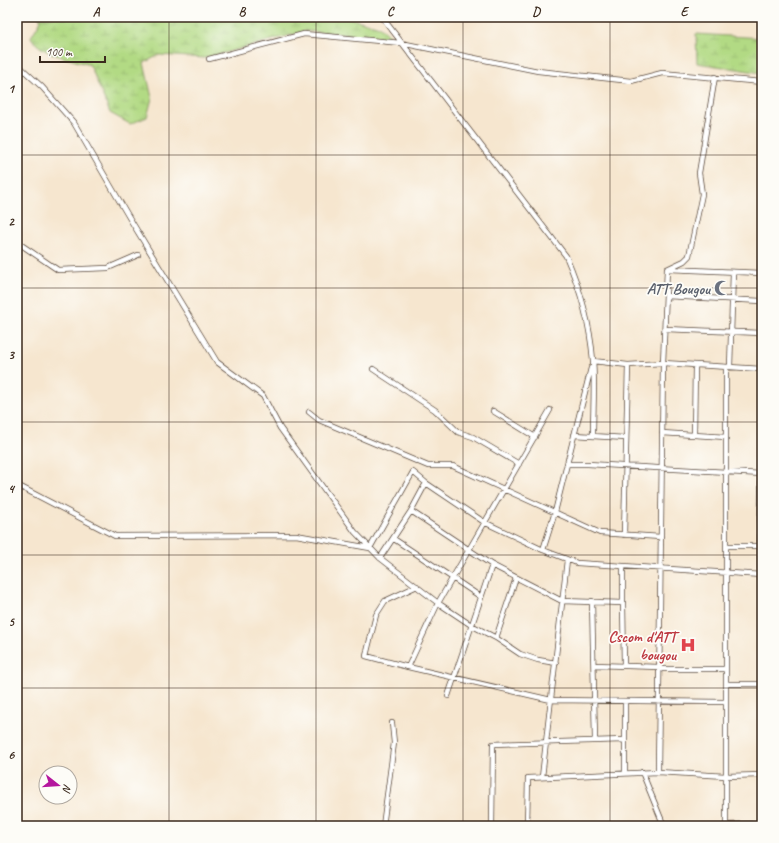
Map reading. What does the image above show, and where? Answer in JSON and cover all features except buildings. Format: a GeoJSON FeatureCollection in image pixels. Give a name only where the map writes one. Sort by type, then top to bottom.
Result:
{"type":"FeatureCollection","features":[{"type":"Feature","properties":{"kind":"street"},"geometry":{"type":"LineString","coordinates":[[382,17],[566,256],[576,280],[589,331],[593,361],[593,436]]}},
{"type":"Feature","properties":{"kind":"street"},"geometry":{"type":"LineString","coordinates":[[209,59],[304,34],[401,42],[538,71],[608,79],[631,81],[662,73],[762,82]]}},
{"type":"Feature","properties":{"kind":"street"},"geometry":{"type":"LineString","coordinates":[[17,64],[42,87],[74,123],[130,219],[217,362],[263,396],[290,442],[355,532],[380,558],[438,603],[471,625],[496,638],[520,654],[538,660],[556,663]]}},
{"type":"Feature","properties":{"kind":"street"},"geometry":{"type":"LineString","coordinates":[[667,269],[684,261],[689,256],[702,194],[699,173],[715,77]]}},
{"type":"Feature","properties":{"kind":"street"},"geometry":{"type":"LineString","coordinates":[[17,242],[58,270],[108,268],[138,255]]}},
{"type":"Feature","properties":{"kind":"street"},"geometry":{"type":"LineString","coordinates":[[667,269],[762,273]]}},
{"type":"Feature","properties":{"kind":"street"},"geometry":{"type":"LineString","coordinates":[[658,772],[663,363],[667,269]]}},
{"type":"Feature","properties":{"kind":"street"},"geometry":{"type":"LineString","coordinates":[[733,272],[726,437],[727,826],[762,825]]}},
{"type":"Feature","properties":{"kind":"street"},"geometry":{"type":"LineString","coordinates":[[666,296],[762,301]]}},
{"type":"Feature","properties":{"kind":"street"},"geometry":{"type":"LineString","coordinates":[[665,329],[762,333]]}},
{"type":"Feature","properties":{"kind":"street"},"geometry":{"type":"LineString","coordinates":[[593,361],[628,365],[663,363],[762,369]]}},
{"type":"Feature","properties":{"kind":"street"},"geometry":{"type":"LineString","coordinates":[[543,550],[555,512],[593,361]]}},
{"type":"Feature","properties":{"kind":"street"},"geometry":{"type":"LineString","coordinates":[[624,535],[628,365]]}},
{"type":"Feature","properties":{"kind":"street"},"geometry":{"type":"LineString","coordinates":[[694,435],[695,366]]}},
{"type":"Feature","properties":{"kind":"street"},"geometry":{"type":"LineString","coordinates":[[373,369],[434,410],[458,432],[473,437],[519,464]]}},
{"type":"Feature","properties":{"kind":"street"},"geometry":{"type":"LineString","coordinates":[[408,667],[438,603],[550,410]]}},
{"type":"Feature","properties":{"kind":"street"},"geometry":{"type":"LineString","coordinates":[[492,411],[535,437]]}},
{"type":"Feature","properties":{"kind":"street"},"geometry":{"type":"LineString","coordinates":[[309,412],[319,420],[416,462],[428,466],[453,466],[600,533],[661,537]]}},
{"type":"Feature","properties":{"kind":"street"},"geometry":{"type":"LineString","coordinates":[[370,548],[413,472],[426,483],[484,522],[543,550],[577,563],[761,575],[762,413]]}},
{"type":"Feature","properties":{"kind":"street"},"geometry":{"type":"LineString","coordinates":[[662,433],[726,437]]}},
{"type":"Feature","properties":{"kind":"street"},"geometry":{"type":"LineString","coordinates":[[574,435],[626,438]]}},
{"type":"Feature","properties":{"kind":"street"},"geometry":{"type":"LineString","coordinates":[[567,464],[761,474]]}},
{"type":"Feature","properties":{"kind":"street"},"geometry":{"type":"LineString","coordinates":[[380,558],[394,539],[426,483]]}},
{"type":"Feature","properties":{"kind":"street"},"geometry":{"type":"LineString","coordinates":[[17,485],[115,536],[296,535],[370,548]]}},
{"type":"Feature","properties":{"kind":"street"},"geometry":{"type":"LineString","coordinates":[[411,511],[492,565],[562,601],[623,603]]}},
{"type":"Feature","properties":{"kind":"street"},"geometry":{"type":"LineString","coordinates":[[394,539],[481,597]]}},
{"type":"Feature","properties":{"kind":"street"},"geometry":{"type":"LineString","coordinates":[[726,546],[761,543]]}},
{"type":"Feature","properties":{"kind":"street"},"geometry":{"type":"LineString","coordinates":[[542,777],[567,560]]}},
{"type":"Feature","properties":{"kind":"street"},"geometry":{"type":"LineString","coordinates":[[448,696],[492,565]]}},
{"type":"Feature","properties":{"kind":"street"},"geometry":{"type":"LineString","coordinates":[[623,567],[624,666]]}},
{"type":"Feature","properties":{"kind":"street"},"geometry":{"type":"LineString","coordinates":[[496,638],[516,578]]}},
{"type":"Feature","properties":{"kind":"street"},"geometry":{"type":"LineString","coordinates":[[417,586],[385,601],[376,615],[366,656],[551,700],[659,703],[726,702]]}},
{"type":"Feature","properties":{"kind":"street"},"geometry":{"type":"LineString","coordinates":[[592,601],[595,740]]}},
{"type":"Feature","properties":{"kind":"street"},"geometry":{"type":"LineString","coordinates":[[594,665],[726,669]]}},
{"type":"Feature","properties":{"kind":"street"},"geometry":{"type":"LineString","coordinates":[[726,684],[762,684]]}},
{"type":"Feature","properties":{"kind":"street"},"geometry":{"type":"LineString","coordinates":[[625,702],[625,773]]}},
{"type":"Feature","properties":{"kind":"street"},"geometry":{"type":"LineString","coordinates":[[383,826],[394,743],[392,723]]}},
{"type":"Feature","properties":{"kind":"street"},"geometry":{"type":"LineString","coordinates":[[492,826],[493,744],[624,740]]}},
{"type":"Feature","properties":{"kind":"street"},"geometry":{"type":"LineString","coordinates":[[527,826],[528,778],[642,772],[726,776],[762,775]]}},
{"type":"Feature","properties":{"kind":"street"},"geometry":{"type":"LineString","coordinates":[[642,772],[664,826]]}},
{"type":"Feature","properties":{"kind":"green space"},"geometry":{"type":"Polygon","coordinates":[[[39,17],[346,17],[380,27],[392,38],[306,31],[205,58],[159,55],[144,63],[152,98],[147,117],[130,124],[110,113],[90,65],[58,56],[42,48],[36,43],[31,37],[41,20],[39,17]]]}},
{"type":"Feature","properties":{"kind":"green space"},"geometry":{"type":"Polygon","coordinates":[[[696,34],[762,38],[762,73],[697,63],[696,34]]]}},
{"type":"Feature","properties":{"kind":"place","name":"ATT Bougou"},"geometry":{"type":"Point","coordinates":[722,288]}},
{"type":"Feature","properties":{"kind":"place","name":"Cscom d'ATT bougou"},"geometry":{"type":"Point","coordinates":[688,645]}}]}
